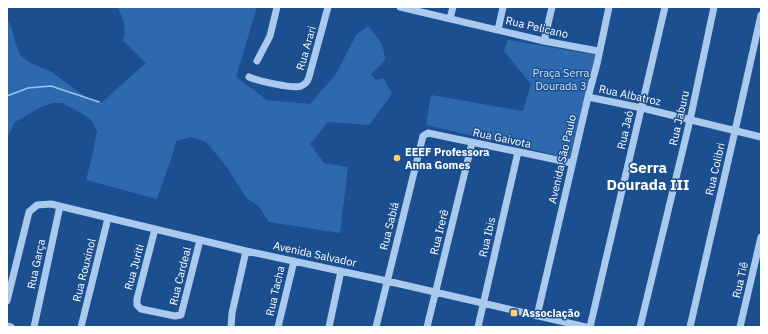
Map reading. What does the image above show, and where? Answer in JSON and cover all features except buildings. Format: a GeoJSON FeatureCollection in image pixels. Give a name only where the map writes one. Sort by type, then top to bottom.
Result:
{"type":"FeatureCollection","features":[{"type":"Feature","properties":{"kind":"street"},"geometry":{"type":"LineString","coordinates":[[257,61],[270,36],[277,7]]}},
{"type":"Feature","properties":{"kind":"street","name":"Rua Arari"},"geometry":{"type":"LineString","coordinates":[[249,77],[265,82],[298,87],[305,84],[309,76],[328,7]]}},
{"type":"Feature","properties":{"kind":"street","name":"Rua Pelicano"},"geometry":{"type":"LineString","coordinates":[[401,7],[544,41],[598,51]]}},
{"type":"Feature","properties":{"kind":"street"},"geometry":{"type":"LineString","coordinates":[[450,18],[453,7]]}},
{"type":"Feature","properties":{"kind":"street"},"geometry":{"type":"LineString","coordinates":[[498,30],[503,7]]}},
{"type":"Feature","properties":{"kind":"street"},"geometry":{"type":"LineString","coordinates":[[544,41],[552,7]]}},
{"type":"Feature","properties":{"kind":"street","name":"Avenida São Paulo"},"geometry":{"type":"LineString","coordinates":[[537,316],[572,163],[597,64],[598,51],[609,7]]}},
{"type":"Feature","properties":{"kind":"street","name":"Rua Jaó"},"geometry":{"type":"LineString","coordinates":[[590,327],[665,7]]}},
{"type":"Feature","properties":{"kind":"street","name":"Rua Jaburu"},"geometry":{"type":"LineString","coordinates":[[640,327],[690,120],[714,7]]}},
{"type":"Feature","properties":{"kind":"street","name":"Rua Colibri"},"geometry":{"type":"LineString","coordinates":[[690,327],[736,131],[761,15]]}},
{"type":"Feature","properties":{"kind":"street","name":"Rua Albatroz"},"geometry":{"type":"LineString","coordinates":[[588,97],[642,108],[761,137]]}},
{"type":"Feature","properties":{"kind":"street","name":"Rua Gaivota"},"geometry":{"type":"LineString","coordinates":[[428,133],[572,163]]}},
{"type":"Feature","properties":{"kind":"street","name":"Rua Sabiá"},"geometry":{"type":"LineString","coordinates":[[376,327],[423,136],[428,133]]}},
{"type":"Feature","properties":{"kind":"street","name":"Rua Irerê"},"geometry":{"type":"LineString","coordinates":[[427,327],[472,143]]}},
{"type":"Feature","properties":{"kind":"street","name":"Rua Ibis"},"geometry":{"type":"LineString","coordinates":[[478,327],[518,152]]}},
{"type":"Feature","properties":{"kind":"street","name":"Avenida Salvador"},"geometry":{"type":"LineString","coordinates":[[7,301],[26,219],[32,208],[40,204],[60,206],[246,251],[387,281],[586,327]]}},
{"type":"Feature","properties":{"kind":"street","name":"Rua Garça"},"geometry":{"type":"LineString","coordinates":[[34,327],[60,206]]}},
{"type":"Feature","properties":{"kind":"street","name":"Rua Rouxinol"},"geometry":{"type":"LineString","coordinates":[[81,327],[108,218]]}},
{"type":"Feature","properties":{"kind":"street","name":"Rua Juriti"},"geometry":{"type":"LineString","coordinates":[[155,229],[137,299],[137,305],[141,309],[179,316]]}},
{"type":"Feature","properties":{"kind":"street","name":"Rua Tiê"},"geometry":{"type":"LineString","coordinates":[[740,327],[761,237]]}},
{"type":"Feature","properties":{"kind":"street","name":"Rua Cardeal"},"geometry":{"type":"LineString","coordinates":[[179,316],[182,314],[200,240]]}},
{"type":"Feature","properties":{"kind":"street"},"geometry":{"type":"LineString","coordinates":[[231,327],[232,312],[246,251]]}},
{"type":"Feature","properties":{"kind":"street","name":"Rua Tacha"},"geometry":{"type":"LineString","coordinates":[[278,327],[294,261]]}},
{"type":"Feature","properties":{"kind":"street"},"geometry":{"type":"LineString","coordinates":[[329,327],[341,271]]}},
{"type":"Feature","properties":{"kind":"green space"},"geometry":{"type":"Polygon","coordinates":[[[117,7],[257,7],[236,77],[267,100],[310,104],[336,74],[356,35],[368,26],[382,46],[385,55],[385,60],[371,74],[376,80],[383,78],[392,94],[369,125],[328,122],[310,144],[324,163],[348,167],[340,233],[269,222],[258,205],[247,199],[227,167],[206,142],[191,137],[176,141],[157,199],[86,180],[97,131],[92,121],[83,114],[62,103],[52,103],[41,107],[15,122],[7,138],[7,18],[20,55],[32,64],[50,71],[90,100],[101,103],[146,63],[123,40],[125,32],[124,23],[117,7]]]}},
{"type":"Feature","properties":{"kind":"green space","name":"Praça Serra Dourada 3"},"geometry":{"type":"Polygon","coordinates":[[[508,40],[597,55],[569,158],[426,125],[431,95],[523,111],[531,84],[504,51],[508,40]]]}},
{"type":"Feature","properties":{"kind":"waterway"},"geometry":{"type":"LineString","coordinates":[[7,96],[28,88],[51,86],[99,102]]}},
{"type":"Feature","properties":{"kind":"place","name":"EEEF Professora Anna Gomes"},"geometry":{"type":"Point","coordinates":[397,158]}},
{"type":"Feature","properties":{"kind":"place","name":"Associação"},"geometry":{"type":"Point","coordinates":[514,313]}},
{"type":"Feature","properties":{"kind":"district","name":"Serra Dourada III"},"geometry":{"type":"Point","coordinates":[648,176]}}]}
